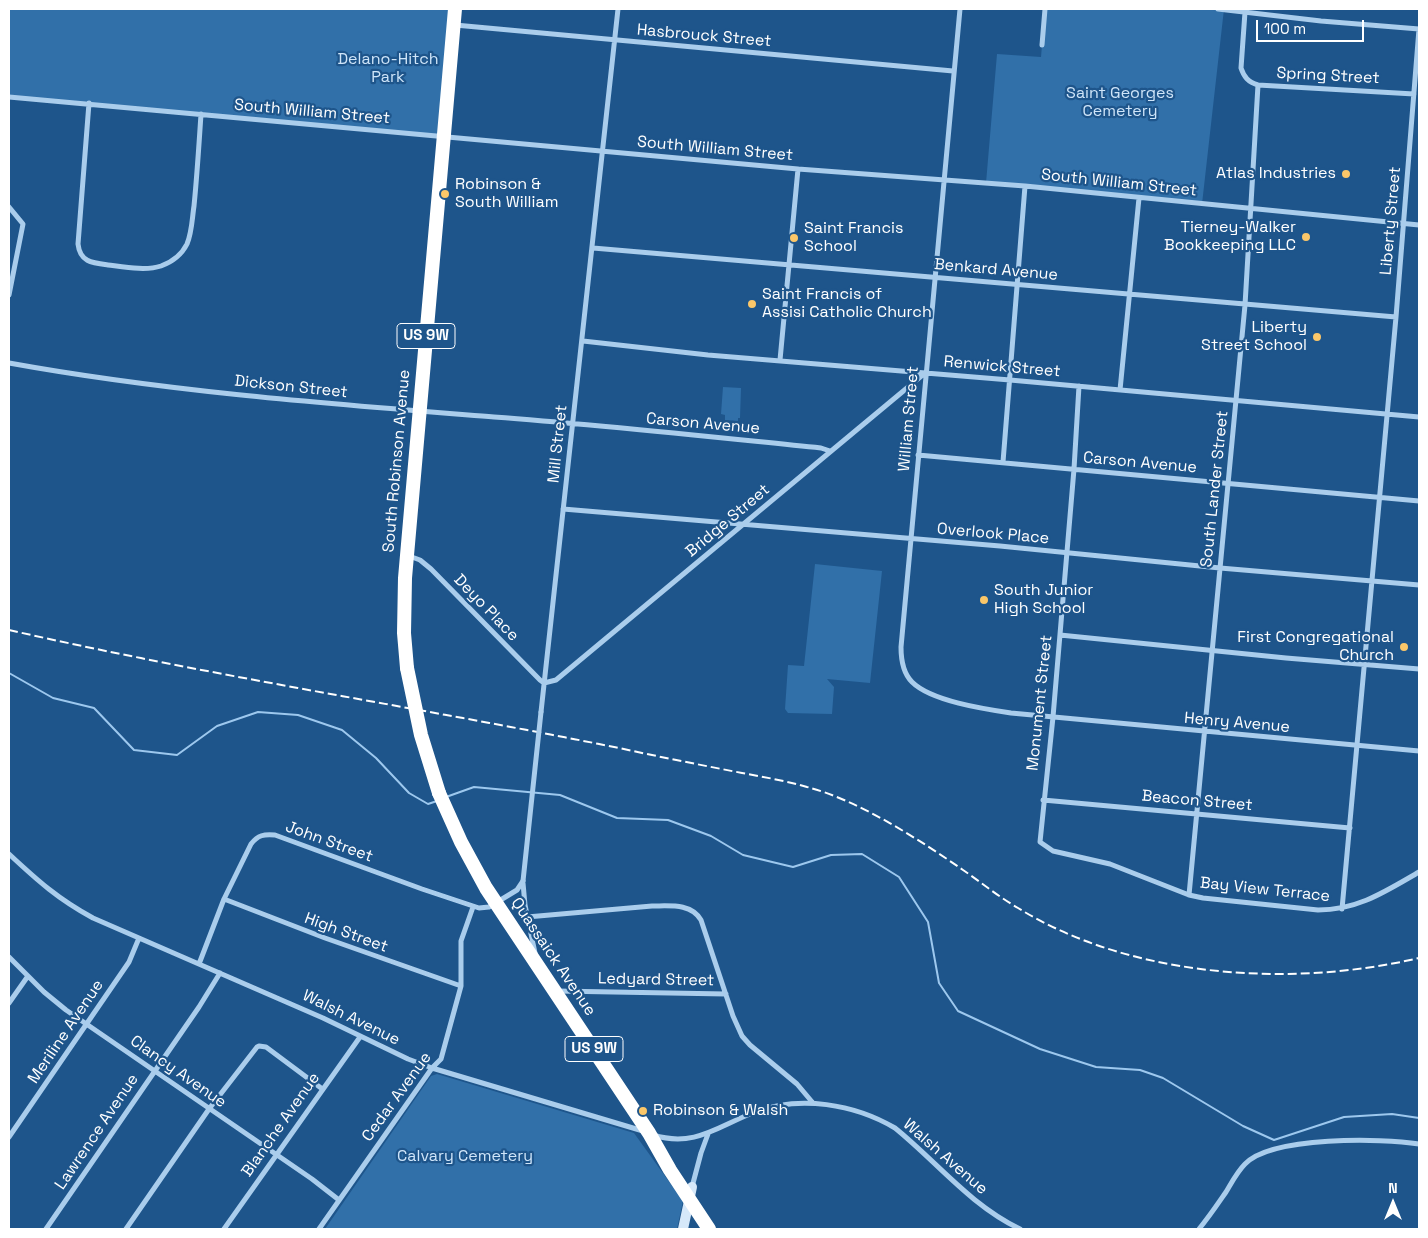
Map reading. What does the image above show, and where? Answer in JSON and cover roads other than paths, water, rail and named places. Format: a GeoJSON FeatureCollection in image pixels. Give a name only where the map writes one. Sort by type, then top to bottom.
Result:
{"type":"FeatureCollection","features":[{"type":"Feature","properties":{"kind":"highway","name":"South Robinson Avenue"},"geometry":{"type":"LineString","coordinates":[[439,793],[420,735],[407,668],[404,615],[406,556],[455,9]]}},
{"type":"Feature","properties":{"kind":"highway","name":"Quassaick Avenue"},"geometry":{"type":"LineString","coordinates":[[439,793],[453,827],[476,871],[496,903],[649,1133],[666,1152],[690,1193]]}},
{"type":"Feature","properties":{"kind":"highway","name":"US 9W"},"geometry":{"type":"LineString","coordinates":[[690,1193],[709,1229]]}},
{"type":"Feature","properties":{"kind":"highway","name":"US 9W"},"geometry":{"type":"LineString","coordinates":[[690,1193],[720,1229]]}},
{"type":"Feature","properties":{"kind":"main road"},"geometry":{"type":"LineString","coordinates":[[683,1229],[690,1193]]}},
{"type":"Feature","properties":{"kind":"street","name":"Mill Street"},"geometry":{"type":"LineString","coordinates":[[538,966],[527,917],[523,881],[618,9]]}},
{"type":"Feature","properties":{"kind":"street","name":"William Street"},"geometry":{"type":"LineString","coordinates":[[960,9],[900,647],[902,663],[912,682],[933,696],[985,709],[1053,717]]}},
{"type":"Feature","properties":{"kind":"street"},"geometry":{"type":"LineString","coordinates":[[1042,45],[1045,9]]}},
{"type":"Feature","properties":{"kind":"street"},"geometry":{"type":"LineString","coordinates":[[1218,9],[1419,29]]}},
{"type":"Feature","properties":{"kind":"street","name":"Spring Street"},"geometry":{"type":"LineString","coordinates":[[1245,12],[1241,68],[1250,82],[1414,94]]}},
{"type":"Feature","properties":{"kind":"street","name":"Hasbrouck Street"},"geometry":{"type":"LineString","coordinates":[[454,24],[953,71]]}},
{"type":"Feature","properties":{"kind":"street","name":"Liberty Street"},"geometry":{"type":"LineString","coordinates":[[1342,909],[1396,317],[1414,94],[1417,81],[1419,29]]}},
{"type":"Feature","properties":{"kind":"street","name":"South Lander Street"},"geometry":{"type":"LineString","coordinates":[[1190,895],[1245,305],[1258,84]]}},
{"type":"Feature","properties":{"kind":"street","name":"South William Street"},"geometry":{"type":"LineString","coordinates":[[9,97],[943,181],[1025,186],[1419,225]]}},
{"type":"Feature","properties":{"kind":"street"},"geometry":{"type":"LineString","coordinates":[[89,103],[78,244],[79,253],[86,260],[93,263],[108,265],[150,268],[162,266],[177,257],[184,249],[191,232],[197,181],[201,114]]}},
{"type":"Feature","properties":{"kind":"street"},"geometry":{"type":"LineString","coordinates":[[780,360],[798,168]]}},
{"type":"Feature","properties":{"kind":"street"},"geometry":{"type":"LineString","coordinates":[[1003,462],[1025,186]]}},
{"type":"Feature","properties":{"kind":"street"},"geometry":{"type":"LineString","coordinates":[[1120,390],[1139,198]]}},
{"type":"Feature","properties":{"kind":"street"},"geometry":{"type":"LineString","coordinates":[[9,206],[23,224],[9,296]]}},
{"type":"Feature","properties":{"kind":"street","name":"Benkard Avenue"},"geometry":{"type":"LineString","coordinates":[[593,248],[1396,317]]}},
{"type":"Feature","properties":{"kind":"street","name":"Renwick Street"},"geometry":{"type":"LineString","coordinates":[[583,341],[672,351],[1419,417]]}},
{"type":"Feature","properties":{"kind":"street","name":"Dickson Street"},"geometry":{"type":"LineString","coordinates":[[9,363],[206,391],[335,405],[573,424]]}},
{"type":"Feature","properties":{"kind":"street","name":"Bridge Street"},"geometry":{"type":"LineString","coordinates":[[544,683],[556,680],[925,373]]}},
{"type":"Feature","properties":{"kind":"street","name":"Monument Street"},"geometry":{"type":"LineString","coordinates":[[1040,842],[1053,717],[1074,470],[1079,386]]}},
{"type":"Feature","properties":{"kind":"street","name":"Carson Avenue"},"geometry":{"type":"LineString","coordinates":[[573,424],[821,448],[830,451]]}},
{"type":"Feature","properties":{"kind":"street","name":"Carson Avenue"},"geometry":{"type":"LineString","coordinates":[[918,455],[1419,501]]}},
{"type":"Feature","properties":{"kind":"street","name":"Overlook Place"},"geometry":{"type":"LineString","coordinates":[[564,509],[910,538],[1419,585]]}},
{"type":"Feature","properties":{"kind":"street","name":"Deyo Place"},"geometry":{"type":"LineString","coordinates":[[406,556],[420,560],[432,570],[505,646],[544,683]]}},
{"type":"Feature","properties":{"kind":"street"},"geometry":{"type":"LineString","coordinates":[[1060,635],[1419,669]]}},
{"type":"Feature","properties":{"kind":"street","name":"Henry Avenue"},"geometry":{"type":"LineString","coordinates":[[1053,717],[1419,751]]}},
{"type":"Feature","properties":{"kind":"street","name":"Beacon Street"},"geometry":{"type":"LineString","coordinates":[[1043,800],[1350,828]]}},
{"type":"Feature","properties":{"kind":"street","name":"John Street"},"geometry":{"type":"LineString","coordinates":[[199,964],[224,899],[251,844],[256,838],[265,834],[275,835],[473,907],[484,909],[496,903]]}},
{"type":"Feature","properties":{"kind":"street","name":"Bay View Terrace"},"geometry":{"type":"LineString","coordinates":[[1040,842],[1053,851],[1104,862],[1190,895],[1318,910],[1342,909],[1354,905],[1382,893],[1419,872]]}},
{"type":"Feature","properties":{"kind":"street","name":"Walsh Avenue"},"geometry":{"type":"LineString","coordinates":[[9,854],[45,888],[93,918],[323,1018],[360,1037],[432,1068],[649,1133],[678,1139],[708,1134],[768,1107],[783,1104],[813,1103],[871,1116],[895,1128],[966,1194],[1020,1229]]}},
{"type":"Feature","properties":{"kind":"street"},"geometry":{"type":"LineString","coordinates":[[496,903],[517,890],[523,881]]}},
{"type":"Feature","properties":{"kind":"street","name":"High Street"},"geometry":{"type":"LineString","coordinates":[[224,899],[324,938],[461,986]]}},
{"type":"Feature","properties":{"kind":"street"},"geometry":{"type":"LineString","coordinates":[[527,917],[652,906],[683,907],[692,910],[698,914],[701,920],[733,1016],[746,1040],[797,1084],[813,1103]]}},
{"type":"Feature","properties":{"kind":"street","name":"Cedar Avenue"},"geometry":{"type":"LineString","coordinates":[[319,1229],[432,1068],[441,1060],[461,986],[461,941],[473,907]]}},
{"type":"Feature","properties":{"kind":"street","name":"Meriline Avenue"},"geometry":{"type":"LineString","coordinates":[[9,1137],[129,962],[139,938]]}},
{"type":"Feature","properties":{"kind":"street","name":"Clancy Avenue"},"geometry":{"type":"LineString","coordinates":[[9,957],[44,992],[87,1024],[276,1154],[339,1200]]}},
{"type":"Feature","properties":{"kind":"street","name":"Lawrence Avenue"},"geometry":{"type":"LineString","coordinates":[[46,1229],[199,1007],[220,973]]}},
{"type":"Feature","properties":{"kind":"street"},"geometry":{"type":"LineString","coordinates":[[9,1003],[28,976]]}},
{"type":"Feature","properties":{"kind":"street","name":"Ledyard Street"},"geometry":{"type":"LineString","coordinates":[[555,991],[726,994]]}},
{"type":"Feature","properties":{"kind":"street","name":"Blanche Avenue"},"geometry":{"type":"LineString","coordinates":[[224,1229],[322,1088],[360,1037]]}},
{"type":"Feature","properties":{"kind":"street"},"geometry":{"type":"LineString","coordinates":[[126,1229],[210,1109],[257,1047],[266,1047],[322,1088]]}},
{"type":"Feature","properties":{"kind":"street"},"geometry":{"type":"LineString","coordinates":[[690,1193],[708,1134]]}},
{"type":"Feature","properties":{"kind":"street"},"geometry":{"type":"LineString","coordinates":[[1199,1229],[1213,1212],[1242,1167],[1259,1154],[1295,1145],[1322,1142],[1385,1140],[1419,1144]]}},
{"type":"Feature","properties":{"kind":"waterway"},"geometry":{"type":"LineString","coordinates":[[9,673],[53,698],[94,708],[134,750],[177,755],[217,726],[258,712],[298,715],[342,730],[376,758],[409,793],[428,804],[437,801]]}},
{"type":"Feature","properties":{"kind":"waterway"},"geometry":{"type":"LineString","coordinates":[[446,797],[474,787],[560,795],[617,818],[668,820],[711,836],[743,855],[793,867],[831,855],[862,854],[899,877],[928,922],[939,983],[958,1011],[1040,1049],[1096,1067],[1140,1070],[1163,1078],[1243,1126],[1274,1140],[1344,1117],[1392,1114],[1419,1118]]}},
{"type":"Feature","properties":{"kind":"railway"},"geometry":{"type":"LineString","coordinates":[[9,630],[237,677],[543,733],[807,787],[847,801],[888,822],[946,858],[1011,904],[1062,931],[1110,950],[1161,962],[1213,970],[1266,974],[1319,973],[1370,967],[1419,958]]}},
{"type":"Feature","properties":{"kind":"place","name":"Atlas Industries"},"geometry":{"type":"Point","coordinates":[1346,174]}},
{"type":"Feature","properties":{"kind":"place","name":"Robinson & South William"},"geometry":{"type":"Point","coordinates":[445,194]}},
{"type":"Feature","properties":{"kind":"place","name":"Tierney-Walker Bookkeeping LLC"},"geometry":{"type":"Point","coordinates":[1306,237]}},
{"type":"Feature","properties":{"kind":"place","name":"Saint Francis School"},"geometry":{"type":"Point","coordinates":[794,238]}},
{"type":"Feature","properties":{"kind":"place","name":"Saint Francis of Assisi Catholic Church"},"geometry":{"type":"Point","coordinates":[752,304]}},
{"type":"Feature","properties":{"kind":"place","name":"Liberty Street School"},"geometry":{"type":"Point","coordinates":[1317,337]}},
{"type":"Feature","properties":{"kind":"place","name":"South Junior High School"},"geometry":{"type":"Point","coordinates":[984,600]}},
{"type":"Feature","properties":{"kind":"place","name":"First Congregational Church"},"geometry":{"type":"Point","coordinates":[1404,647]}},
{"type":"Feature","properties":{"kind":"place","name":"Robinson & Walsh"},"geometry":{"type":"Point","coordinates":[643,1111]}},
{"type":"Feature","properties":{"kind":"park label","name":"Delano-Hitch Park"},"geometry":{"type":"Point","coordinates":[388,69]}},
{"type":"Feature","properties":{"kind":"park label","name":"Saint Georges Cemetery"},"geometry":{"type":"Point","coordinates":[1120,103]}},
{"type":"Feature","properties":{"kind":"park label","name":"Calvary Cemetery"},"geometry":{"type":"Point","coordinates":[465,1157]}}]}
